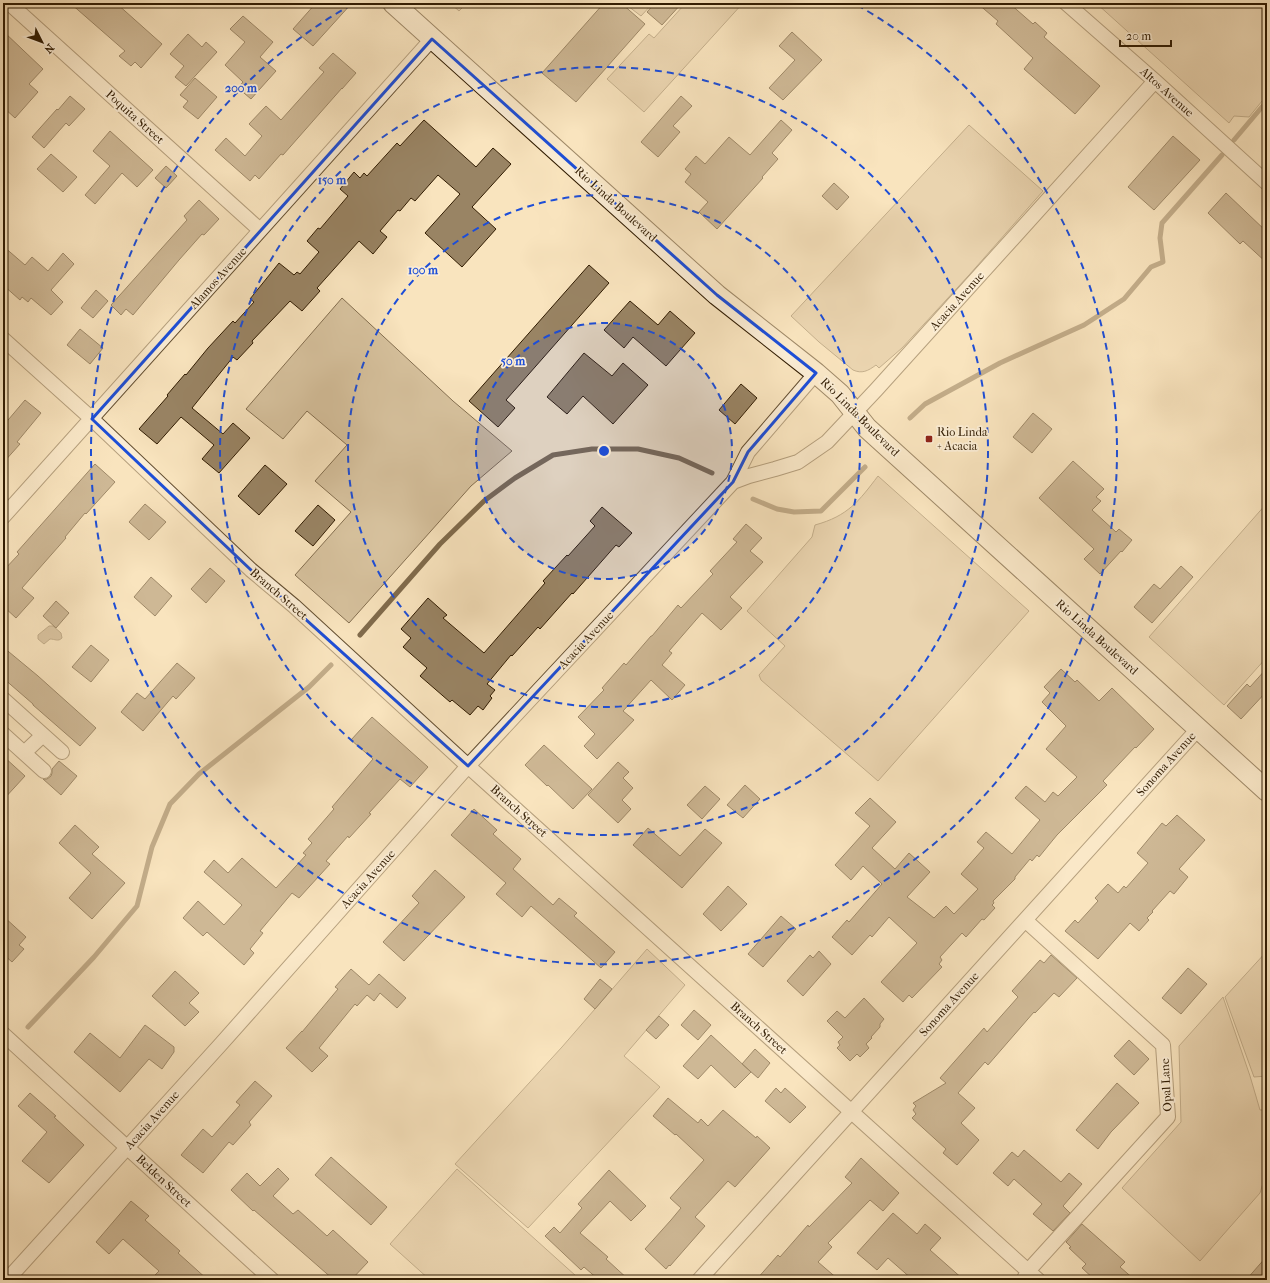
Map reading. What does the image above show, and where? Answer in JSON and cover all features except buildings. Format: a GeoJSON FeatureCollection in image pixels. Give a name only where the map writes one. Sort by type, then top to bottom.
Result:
{"type":"FeatureCollection","features":[{"type":"Feature","properties":{"kind":"main road","name":"Rio Linda Boulevard"},"geometry":{"type":"LineString","coordinates":[[393,3],[717,295],[816,373],[840,394],[867,428],[1267,791]]}},
{"type":"Feature","properties":{"kind":"street","name":"Poquita Street"},"geometry":{"type":"LineString","coordinates":[[9,3],[260,230]]}},
{"type":"Feature","properties":{"kind":"street","name":"Altos Avenue"},"geometry":{"type":"LineString","coordinates":[[1066,3],[1155,81],[1267,183]]}},
{"type":"Feature","properties":{"kind":"street","name":"Alamos Avenue"},"geometry":{"type":"LineString","coordinates":[[3,517],[432,39]]}},
{"type":"Feature","properties":{"kind":"street","name":"Acacia Avenue"},"geometry":{"type":"LineString","coordinates":[[733,482],[798,462],[827,442],[1048,201],[1155,81]]}},
{"type":"Feature","properties":{"kind":"street","name":"Branch Street"},"geometry":{"type":"LineString","coordinates":[[3,339],[92,419],[251,570],[294,606],[468,766],[852,1112],[1030,1277]]}},
{"type":"Feature","properties":{"kind":"street","name":"Acacia Avenue"},"geometry":{"type":"LineString","coordinates":[[7,1280],[468,766],[733,482],[748,452],[816,373]]}},
{"type":"Feature","properties":{"kind":"street"},"geometry":{"type":"LineString","coordinates":[[3,699],[62,752]]}},
{"type":"Feature","properties":{"kind":"street","name":"Sonoma Avenue"},"geometry":{"type":"LineString","coordinates":[[699,1280],[1198,729]]}},
{"type":"Feature","properties":{"kind":"street"},"geometry":{"type":"LineString","coordinates":[[3,734],[44,771]]}},
{"type":"Feature","properties":{"kind":"street"},"geometry":{"type":"LineString","coordinates":[[24,753],[43,735]]}},
{"type":"Feature","properties":{"kind":"street","name":"Opal Lane"},"geometry":{"type":"LineString","coordinates":[[1025,920],[1163,1045],[1168,1117],[1030,1277]]}},
{"type":"Feature","properties":{"kind":"street","name":"Belden Street"},"geometry":{"type":"LineString","coordinates":[[3,1034],[272,1280]]}},
{"type":"Feature","properties":{"kind":"highlighted area"},"geometry":{"type":"Polygon","coordinates":[[[432,39],[717,295],[816,373],[748,452],[733,482],[468,766],[251,570],[92,419],[432,39]]]}},
{"type":"Feature","properties":{"kind":"shaded area"},"geometry":{"type":"Polygon","coordinates":[[[450,3],[467,3],[459,11],[450,3]]]}},
{"type":"Feature","properties":{"kind":"shaded area"},"geometry":{"type":"Polygon","coordinates":[[[624,3],[653,3],[641,16],[624,3]]]}},
{"type":"Feature","properties":{"kind":"shaded area"},"geometry":{"type":"Polygon","coordinates":[[[682,3],[743,3],[644,112],[607,79],[649,34],[654,38],[684,5],[682,3]]]}},
{"type":"Feature","properties":{"kind":"shaded area"},"geometry":{"type":"Polygon","coordinates":[[[1096,3],[1267,3],[1267,95],[1249,117],[1234,116],[1229,123],[1096,3]]]}},
{"type":"Feature","properties":{"kind":"shaded area"},"geometry":{"type":"Polygon","coordinates":[[[969,125],[1043,191],[902,348],[879,368],[876,365],[865,371],[859,372],[853,370],[819,342],[791,316],[969,125]]]}},
{"type":"Feature","properties":{"kind":"shaded area"},"geometry":{"type":"Polygon","coordinates":[[[342,298],[453,401],[512,451],[471,486],[349,623],[295,575],[351,512],[315,481],[347,445],[307,411],[283,439],[246,409],[342,298]]]}},
{"type":"Feature","properties":{"kind":"shaded area"},"geometry":{"type":"Polygon","coordinates":[[[878,476],[1029,611],[878,781],[761,680],[759,675],[785,646],[747,611],[812,537],[815,525],[836,517],[852,506],[865,493],[878,476]]]}},
{"type":"Feature","properties":{"kind":"shaded area"},"geometry":{"type":"Polygon","coordinates":[[[1267,503],[1267,657],[1224,705],[1149,637],[1267,503]]]}},
{"type":"Feature","properties":{"kind":"shaded area"},"geometry":{"type":"Polygon","coordinates":[[[49,626],[53,626],[61,633],[62,638],[58,640],[50,639],[44,644],[38,639],[38,635],[49,626]]]}},
{"type":"Feature","properties":{"kind":"shaded area"},"geometry":{"type":"Polygon","coordinates":[[[647,949],[685,985],[624,1056],[660,1087],[528,1228],[455,1164],[562,1047],[647,949]]]}},
{"type":"Feature","properties":{"kind":"shaded area"},"geometry":{"type":"Polygon","coordinates":[[[1267,951],[1267,1076],[1254,1077],[1225,997],[1267,951]]]}},
{"type":"Feature","properties":{"kind":"shaded area"},"geometry":{"type":"Polygon","coordinates":[[[1223,997],[1260,1110],[1267,1110],[1267,1170],[1260,1193],[1200,1261],[1122,1188],[1181,1122],[1179,1046],[1223,997]]]}},
{"type":"Feature","properties":{"kind":"shaded area"},"geometry":{"type":"Polygon","coordinates":[[[457,1169],[576,1276],[572,1280],[430,1280],[390,1244],[457,1169]]]}},
{"type":"Feature","properties":{"kind":"waterway"},"geometry":{"type":"LineString","coordinates":[[1234,140],[1267,101]]}},
{"type":"Feature","properties":{"kind":"waterway"},"geometry":{"type":"LineString","coordinates":[[910,418],[925,404],[1000,363],[1084,325],[1124,299],[1151,267],[1163,262],[1160,238],[1162,223],[1222,155]]}},
{"type":"Feature","properties":{"kind":"waterway"},"geometry":{"type":"LineString","coordinates":[[360,635],[440,544],[484,501],[515,478],[553,455],[592,449],[638,449],[679,458],[712,473]]}},
{"type":"Feature","properties":{"kind":"waterway"},"geometry":{"type":"LineString","coordinates":[[753,499],[777,509],[794,512],[821,511],[865,467]]}},
{"type":"Feature","properties":{"kind":"waterway"},"geometry":{"type":"LineString","coordinates":[[28,1027],[94,957],[137,906],[152,847],[170,804],[199,774],[309,687],[331,665]]}},
{"type":"Feature","properties":{"kind":"place","name":"Rio Linda + Acacia"},"geometry":{"type":"Point","coordinates":[929,439]}}]}
